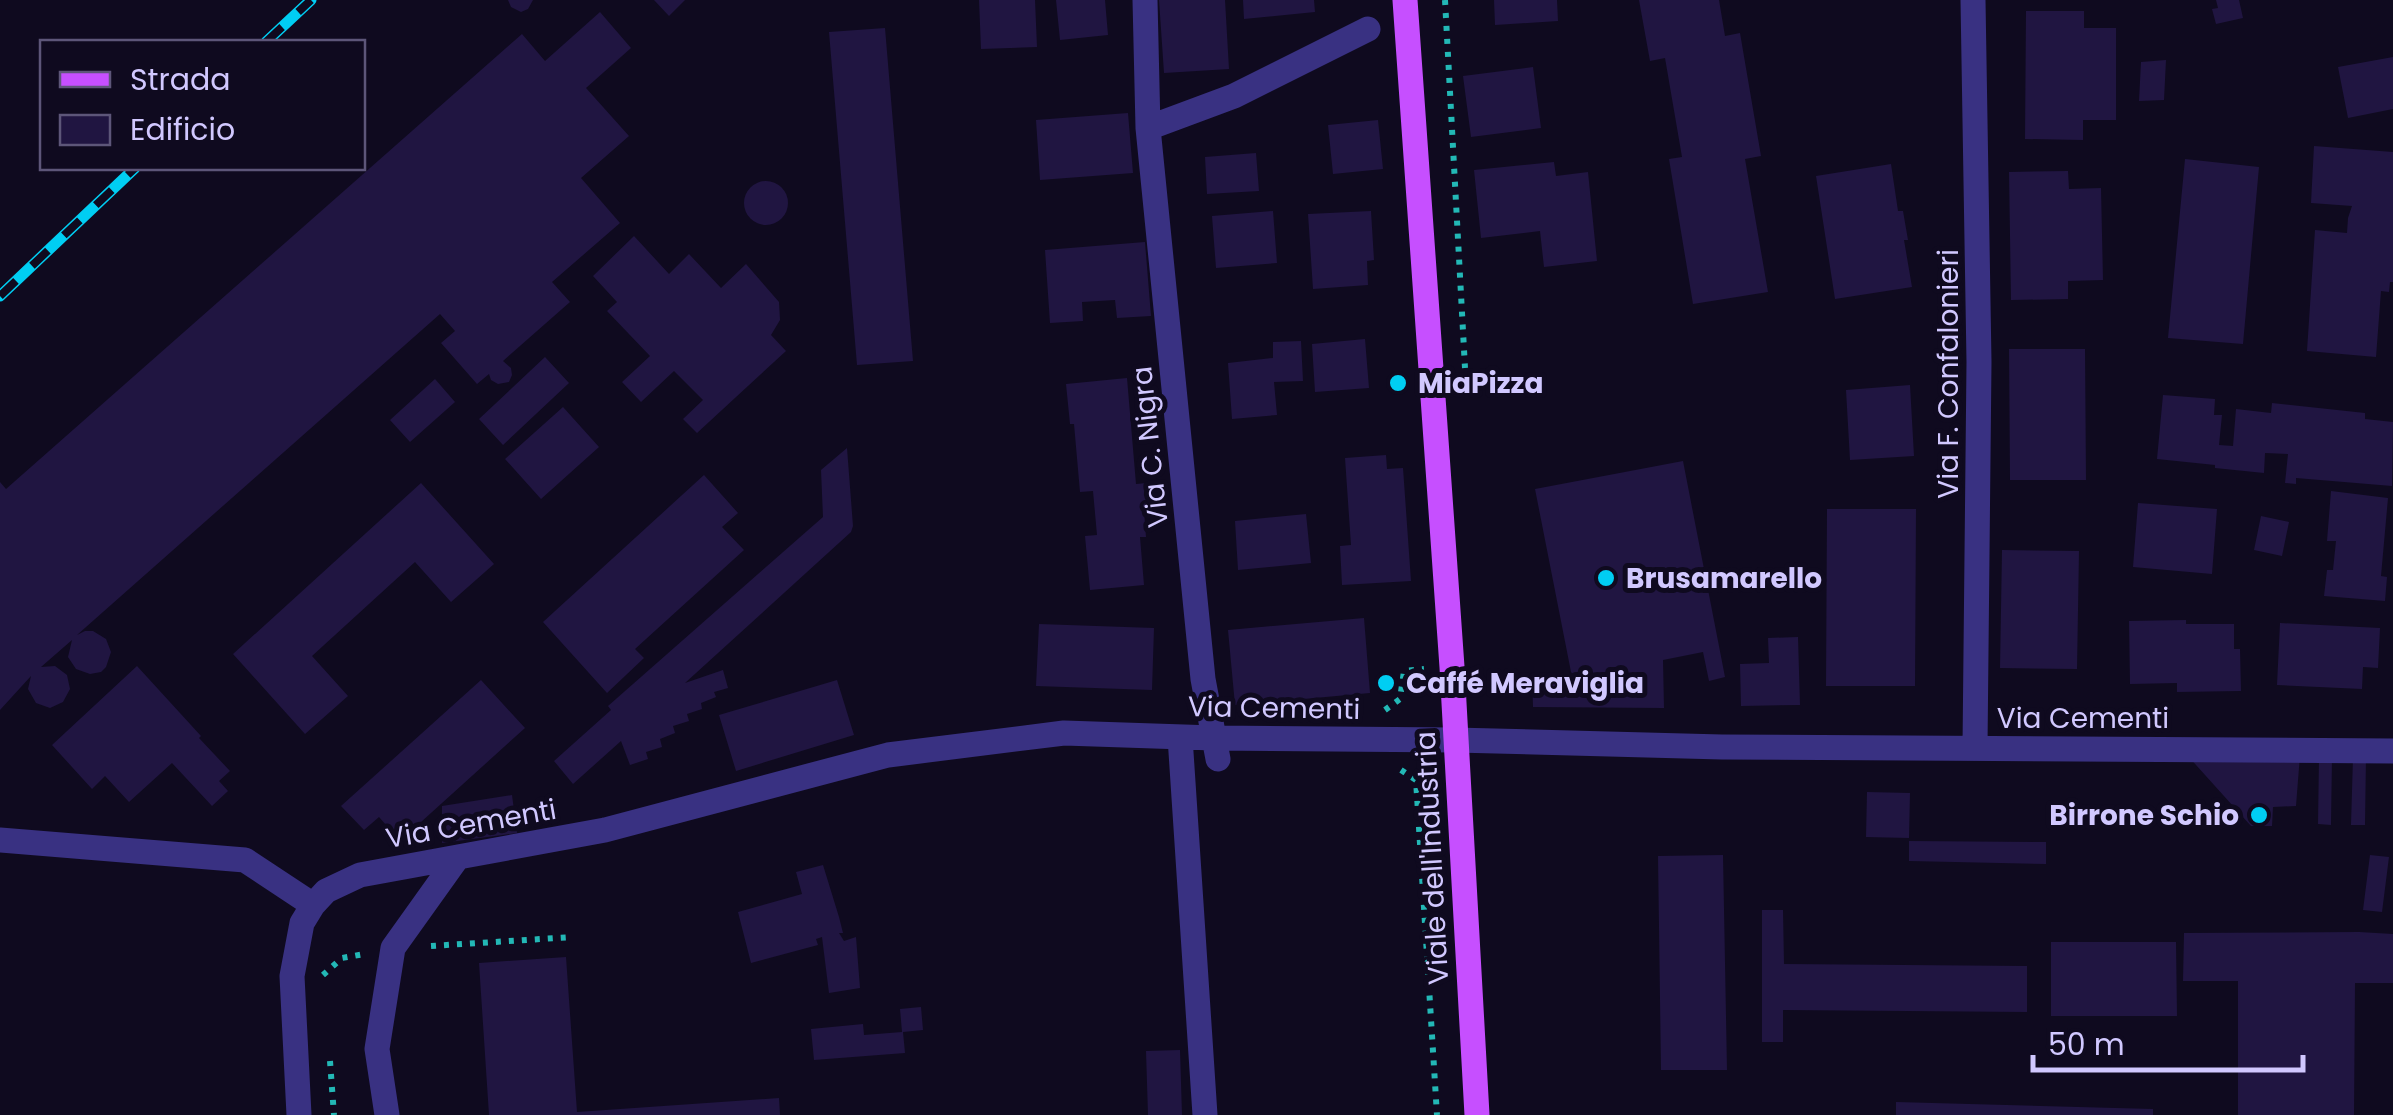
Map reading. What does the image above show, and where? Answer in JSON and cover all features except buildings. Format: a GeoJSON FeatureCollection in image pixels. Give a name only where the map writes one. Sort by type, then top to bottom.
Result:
{"type":"FeatureCollection","features":[{"type":"Feature","properties":{"kind":"main road","name":"Viale dell'Industria"},"geometry":{"type":"LineString","coordinates":[[1406,0],[1477,1115]]}},
{"type":"Feature","properties":{"kind":"street","name":"Via C. Nigra"},"geometry":{"type":"LineString","coordinates":[[1144,0],[1148,128],[1204,680],[1216,749]]}},
{"type":"Feature","properties":{"kind":"street","name":"Via F. Confalonieri"},"geometry":{"type":"LineString","coordinates":[[1973,0],[1980,362],[1975,747]]}},
{"type":"Feature","properties":{"kind":"street"},"geometry":{"type":"LineString","coordinates":[[1148,128],[1234,96],[1368,29]]}},
{"type":"Feature","properties":{"kind":"street","name":"Via Cementi"},"geometry":{"type":"LineString","coordinates":[[313,905],[326,891],[360,875],[606,830],[888,755],[1064,732],[1180,737],[1216,749],[1455,740],[1722,747],[2393,751]]}},
{"type":"Feature","properties":{"kind":"street"},"geometry":{"type":"LineString","coordinates":[[1180,737],[1205,1115]]}},
{"type":"Feature","properties":{"kind":"street"},"geometry":{"type":"LineString","coordinates":[[0,840],[245,860],[313,905],[302,924],[292,976],[299,1115]]}},
{"type":"Feature","properties":{"kind":"street"},"geometry":{"type":"LineString","coordinates":[[387,1115],[377,1049],[393,948],[458,857]]}},
{"type":"Feature","properties":{"kind":"path"},"geometry":{"type":"LineString","coordinates":[[1389,761],[1416,780],[1437,1115]]}},
{"type":"Feature","properties":{"kind":"railway"},"geometry":{"type":"LineString","coordinates":[[268,40],[311,0]]}},
{"type":"Feature","properties":{"kind":"railway"},"geometry":{"type":"LineString","coordinates":[[0,296],[133,170]]}},
{"type":"Feature","properties":{"kind":"place","name":"MiaPizza"},"geometry":{"type":"Point","coordinates":[1398,383]}},
{"type":"Feature","properties":{"kind":"place","name":"Brusamarello"},"geometry":{"type":"Point","coordinates":[1606,578]}},
{"type":"Feature","properties":{"kind":"place","name":"Caffé Meraviglia"},"geometry":{"type":"Point","coordinates":[1386,683]}},
{"type":"Feature","properties":{"kind":"place","name":"Birrone Schio"},"geometry":{"type":"Point","coordinates":[2259,815]}}]}
